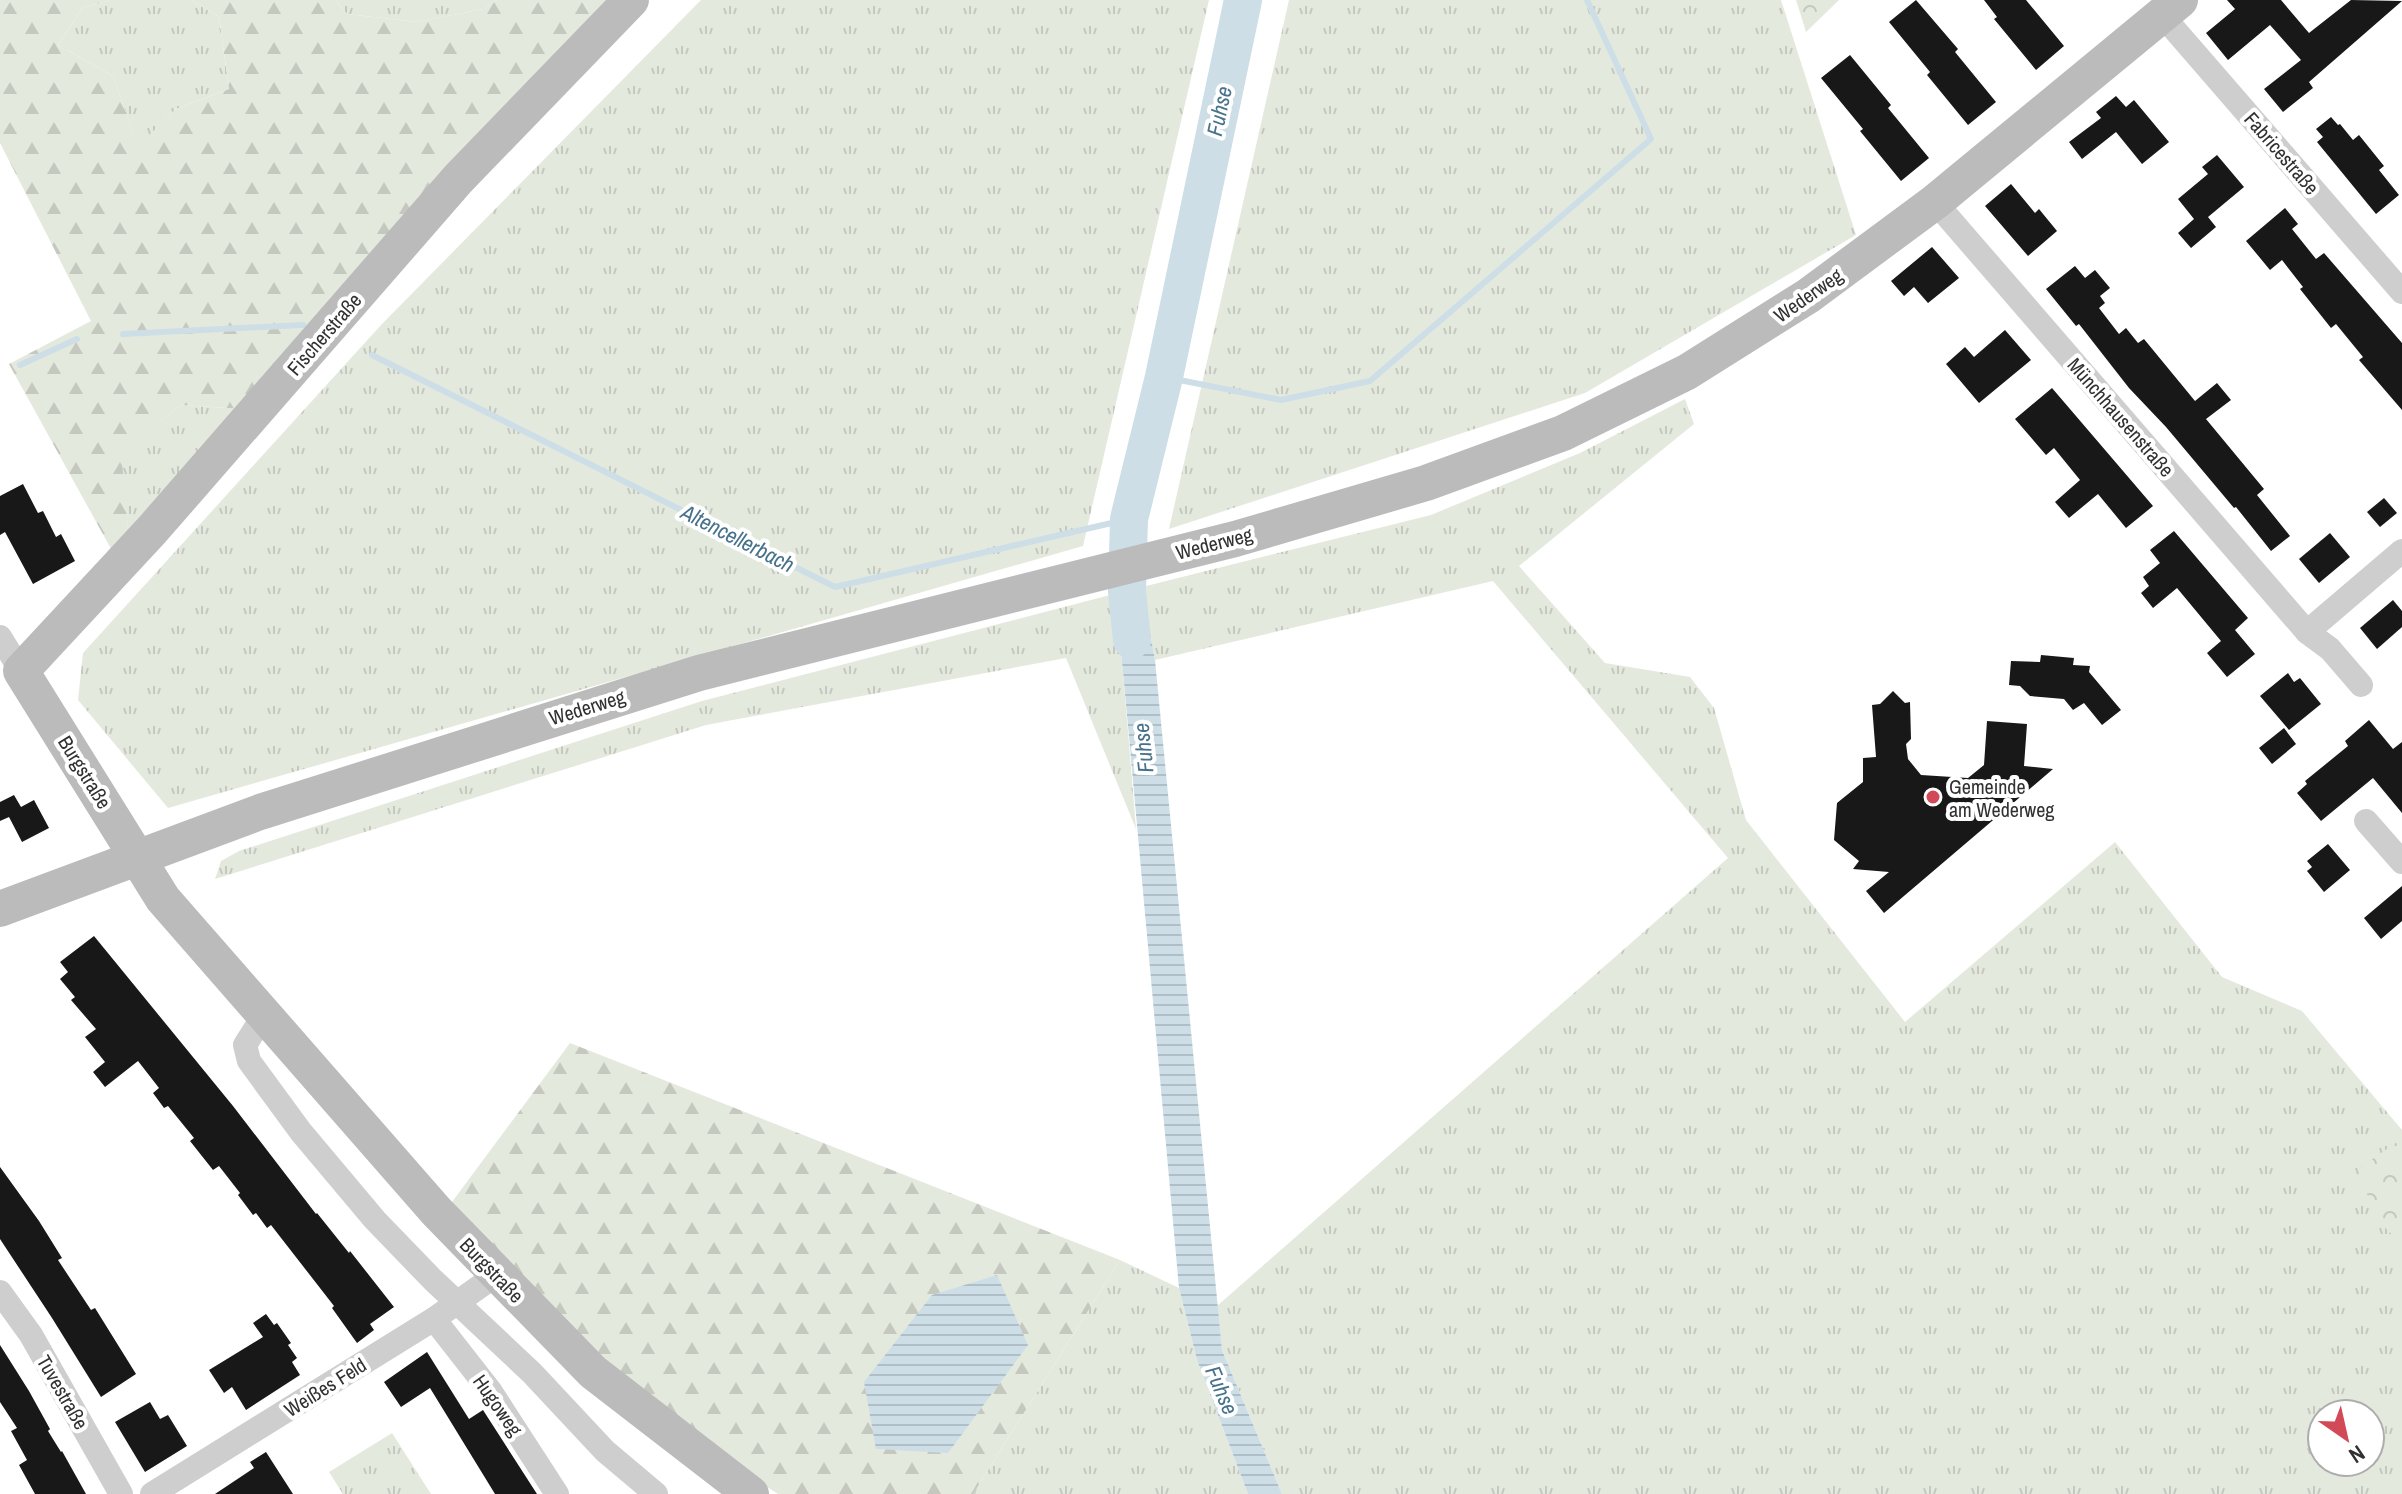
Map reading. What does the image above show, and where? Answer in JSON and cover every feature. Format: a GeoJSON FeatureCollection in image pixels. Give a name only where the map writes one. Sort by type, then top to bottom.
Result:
{"type":"FeatureCollection","features":[{"type":"Feature","properties":{"kind":"main road","name":"Fischerstraße"},"geometry":{"type":"LineString","coordinates":[[21,671],[152,530],[458,179],[631,0]]}},
{"type":"Feature","properties":{"kind":"main road","name":"Wederweg"},"geometry":{"type":"LineString","coordinates":[[0,909],[260,812],[699,673],[1235,539],[1426,483],[1563,433],[1687,372],[1767,324],[1868,254],[2171,7]]}},
{"type":"Feature","properties":{"kind":"main road","name":"Burgstraße"},"geometry":{"type":"LineString","coordinates":[[21,671],[163,899],[425,1200],[593,1372],[751,1494]]}},
{"type":"Feature","properties":{"kind":"street","name":"Fabricestraße"},"geometry":{"type":"LineString","coordinates":[[2171,7],[2402,292]]}},
{"type":"Feature","properties":{"kind":"street","name":"Münchhausenstraße"},"geometry":{"type":"LineString","coordinates":[[1935,202],[2307,632],[2330,649],[2361,685]]}},
{"type":"Feature","properties":{"kind":"street"},"geometry":{"type":"LineString","coordinates":[[2307,632],[2402,551]]}},
{"type":"Feature","properties":{"kind":"street","name":"Burgstraße"},"geometry":{"type":"LineString","coordinates":[[0,637],[21,671]]}},
{"type":"Feature","properties":{"kind":"street"},"geometry":{"type":"LineString","coordinates":[[2366,821],[2402,862]]}},
{"type":"Feature","properties":{"kind":"street"},"geometry":{"type":"LineString","coordinates":[[264,1015],[245,1045],[249,1061],[301,1132],[375,1220],[532,1373],[605,1451],[656,1494]]}},
{"type":"Feature","properties":{"kind":"street","name":"Weißes Feld"},"geometry":{"type":"LineString","coordinates":[[152,1494],[434,1319],[496,1275]]}},
{"type":"Feature","properties":{"kind":"street","name":"Tuvestraße"},"geometry":{"type":"LineString","coordinates":[[0,1292],[31,1335],[121,1494]]}},
{"type":"Feature","properties":{"kind":"street","name":"Hugoweg"},"geometry":{"type":"LineString","coordinates":[[434,1319],[491,1392],[557,1494]]}},
{"type":"Feature","properties":{"kind":"green space"},"geometry":{"type":"Polygon","coordinates":[[[0,0],[110,0],[82,8],[58,45],[113,76],[138,146],[176,109],[229,89],[219,17],[191,0],[335,0],[347,14],[417,22],[483,9],[497,0],[613,0],[242,409],[181,405],[121,450],[129,540],[115,556],[9,364],[91,321],[0,143],[0,0]]]}},
{"type":"Feature","properties":{"kind":"green space"},"geometry":{"type":"Polygon","coordinates":[[[110,0],[191,0],[219,17],[229,89],[176,109],[138,147],[113,76],[58,45],[82,8],[110,0]]]}},
{"type":"Feature","properties":{"kind":"green space"},"geometry":{"type":"Polygon","coordinates":[[[335,0],[497,0],[483,9],[417,22],[347,14],[335,0]]]}},
{"type":"Feature","properties":{"kind":"green space"},"geometry":{"type":"Polygon","coordinates":[[[701,0],[1209,0],[1083,546],[168,808],[78,700],[83,653],[381,325],[701,0]]]}},
{"type":"Feature","properties":{"kind":"green space"},"geometry":{"type":"Polygon","coordinates":[[[1289,0],[1781,0],[1856,235],[1585,393],[1169,529],[1289,0]]]}},
{"type":"Feature","properties":{"kind":"green space"},"geometry":{"type":"Polygon","coordinates":[[[1796,0],[1839,0],[1806,32],[1796,0]]]}},
{"type":"Feature","properties":{"kind":"green space"},"geometry":{"type":"Polygon","coordinates":[[[1685,399],[1694,424],[1519,566],[1605,663],[1690,677],[1714,708],[1746,820],[1905,1022],[2115,842],[2222,977],[2302,1011],[2402,1130],[2402,1494],[1282,1494],[1222,1350],[1217,1306],[1728,858],[1493,581],[1155,660],[1142,587],[1431,515],[1580,453],[1685,399]]]}},
{"type":"Feature","properties":{"kind":"green space"},"geometry":{"type":"Polygon","coordinates":[[[181,405],[242,409],[129,540],[120,450],[181,405]]]}},
{"type":"Feature","properties":{"kind":"green space"},"geometry":{"type":"Polygon","coordinates":[[[1114,594],[1136,829],[1066,658],[706,725],[215,879],[221,861],[239,851],[702,701],[1114,594]]]}},
{"type":"Feature","properties":{"kind":"green space"},"geometry":{"type":"Polygon","coordinates":[[[570,1043],[1120,1260],[973,1494],[778,1494],[603,1361],[449,1206],[570,1043]]]}},
{"type":"Feature","properties":{"kind":"green space"},"geometry":{"type":"Polygon","coordinates":[[[2397,1142],[2402,1148],[2402,1240],[2386,1229],[2380,1220],[2358,1169],[2397,1142]]]}},
{"type":"Feature","properties":{"kind":"green space"},"geometry":{"type":"Polygon","coordinates":[[[1120,1260],[1179,1288],[1197,1360],[1248,1494],[973,1494],[1120,1260]]]}},
{"type":"Feature","properties":{"kind":"green space"},"geometry":{"type":"Polygon","coordinates":[[[392,1433],[431,1494],[343,1494],[329,1472],[392,1433]]]}},
{"type":"Feature","properties":{"kind":"water"},"geometry":{"type":"Polygon","coordinates":[[[1142,587],[1155,660],[1222,1350],[1282,1494],[1248,1494],[1197,1360],[1179,1288],[1114,594],[1142,587]]]}},
{"type":"Feature","properties":{"kind":"water"},"geometry":{"type":"Polygon","coordinates":[[[997,1275],[1028,1345],[948,1453],[876,1449],[864,1382],[932,1295],[997,1275]]]}},
{"type":"Feature","properties":{"kind":"building"},"geometry":{"type":"Polygon","coordinates":[[[1916,0],[1958,49],[1955,52],[1996,102],[1968,125],[1889,22],[1916,0]]]}},
{"type":"Feature","properties":{"kind":"building"},"geometry":{"type":"Polygon","coordinates":[[[1984,0],[2026,0],[2064,46],[2036,70],[1994,19],[1997,17],[1984,0]]]}},
{"type":"Feature","properties":{"kind":"building"},"geometry":{"type":"Polygon","coordinates":[[[2227,0],[2281,0],[2309,33],[2351,0],[2402,1],[2309,82],[2313,88],[2283,112],[2264,89],[2301,60],[2270,25],[2228,60],[2206,33],[2235,9],[2227,0]]]}},
{"type":"Feature","properties":{"kind":"building"},"geometry":{"type":"Polygon","coordinates":[[[1850,55],[1929,158],[1901,181],[1821,78],[1850,55]]]}},
{"type":"Feature","properties":{"kind":"building"},"geometry":{"type":"Polygon","coordinates":[[[2116,96],[2126,107],[2134,100],[2169,142],[2142,164],[2116,132],[2082,159],[2069,142],[2101,118],[2096,112],[2116,96]]]}},
{"type":"Feature","properties":{"kind":"building"},"geometry":{"type":"Polygon","coordinates":[[[2331,117],[2353,140],[2359,135],[2384,166],[2379,170],[2399,195],[2376,214],[2317,142],[2323,137],[2316,129],[2331,117]]]}},
{"type":"Feature","properties":{"kind":"building"},"geometry":{"type":"Polygon","coordinates":[[[2217,155],[2244,187],[2208,217],[2216,227],[2191,248],[2178,233],[2194,219],[2178,199],[2208,174],[2202,167],[2217,155]]]}},
{"type":"Feature","properties":{"kind":"building"},"geometry":{"type":"Polygon","coordinates":[[[2011,184],[2035,213],[2039,209],[2057,231],[2028,256],[1985,206],[2011,184]]]}},
{"type":"Feature","properties":{"kind":"building"},"geometry":{"type":"Polygon","coordinates":[[[2285,208],[2298,224],[2292,229],[2316,259],[2324,253],[2402,343],[2402,410],[2359,360],[2363,357],[2336,324],[2331,328],[2282,260],[2270,270],[2246,241],[2285,208]]]}},
{"type":"Feature","properties":{"kind":"building"},"geometry":{"type":"Polygon","coordinates":[[[1932,247],[1959,278],[1928,303],[1914,287],[1904,296],[1891,281],[1932,247]]]}},
{"type":"Feature","properties":{"kind":"building"},"geometry":{"type":"Polygon","coordinates":[[[2075,266],[2085,278],[2095,270],[2110,288],[2100,296],[2105,303],[2099,308],[2119,334],[2126,328],[2138,343],[2144,339],[2195,401],[2217,383],[2231,400],[2206,419],[2264,489],[2257,495],[2290,536],[2271,551],[2046,289],[2075,266]]]}},
{"type":"Feature","properties":{"kind":"building"},"geometry":{"type":"Polygon","coordinates":[[[2005,330],[2031,360],[1979,403],[1946,364],[1965,347],[1974,357],[2005,330]]]}},
{"type":"Feature","properties":{"kind":"building"},"geometry":{"type":"Polygon","coordinates":[[[2052,388],[2153,506],[2126,528],[2098,494],[2069,518],[2055,502],[2080,480],[2054,448],[2046,455],[2015,419],[2052,388]]]}},
{"type":"Feature","properties":{"kind":"building"},"geometry":{"type":"Polygon","coordinates":[[[23,484],[38,513],[43,511],[56,537],[61,534],[75,561],[33,584],[5,532],[0,535],[0,496],[23,484]]]}},
{"type":"Feature","properties":{"kind":"building"},"geometry":{"type":"Polygon","coordinates":[[[2384,498],[2397,513],[2380,527],[2367,512],[2384,498]]]}},
{"type":"Feature","properties":{"kind":"building"},"geometry":{"type":"Polygon","coordinates":[[[2174,531],[2248,618],[2235,630],[2255,654],[2227,677],[2207,653],[2221,641],[2177,588],[2153,608],[2141,593],[2149,586],[2143,577],[2160,563],[2150,550],[2174,531]]]}},
{"type":"Feature","properties":{"kind":"building"},"geometry":{"type":"Polygon","coordinates":[[[2330,533],[2350,557],[2319,583],[2299,559],[2330,533]]]}},
{"type":"Feature","properties":{"kind":"building"},"geometry":{"type":"Polygon","coordinates":[[[2393,600],[2402,611],[2402,627],[2377,649],[2360,628],[2393,600]]]}},
{"type":"Feature","properties":{"kind":"building"},"geometry":{"type":"Polygon","coordinates":[[[2041,655],[2074,658],[2073,665],[2090,666],[2089,672],[2121,710],[2102,725],[2084,703],[2073,710],[2064,699],[2030,696],[2020,686],[2009,685],[2011,661],[2040,662],[2041,655]]]}},
{"type":"Feature","properties":{"kind":"building"},"geometry":{"type":"Polygon","coordinates":[[[2288,673],[2294,682],[2300,678],[2321,704],[2289,730],[2260,696],[2288,673]]]}},
{"type":"Feature","properties":{"kind":"building","name":"Gemeinde am Wederweg"},"geometry":{"type":"Polygon","coordinates":[[[1893,691],[1905,703],[1910,702],[1911,739],[1906,744],[1908,759],[1921,775],[1968,778],[1984,765],[1987,721],[2027,724],[2024,766],[2053,769],[1884,913],[1866,891],[1889,872],[1853,869],[1859,861],[1834,840],[1837,803],[1863,782],[1863,758],[1876,757],[1872,705],[1880,704],[1893,691]]]}},
{"type":"Feature","properties":{"kind":"building"},"geometry":{"type":"Polygon","coordinates":[[[2369,720],[2393,749],[2402,742],[2402,813],[2373,778],[2321,821],[2297,793],[2307,784],[2305,781],[2348,746],[2345,741],[2369,720]]]}},
{"type":"Feature","properties":{"kind":"building"},"geometry":{"type":"Polygon","coordinates":[[[2284,728],[2296,744],[2272,764],[2259,748],[2284,728]]]}},
{"type":"Feature","properties":{"kind":"building"},"geometry":{"type":"Polygon","coordinates":[[[14,795],[21,807],[34,800],[49,828],[22,842],[9,817],[0,821],[0,802],[14,795]]]}},
{"type":"Feature","properties":{"kind":"building"},"geometry":{"type":"Polygon","coordinates":[[[2328,844],[2350,870],[2324,892],[2307,871],[2312,867],[2307,861],[2328,844]]]}},
{"type":"Feature","properties":{"kind":"building"},"geometry":{"type":"Polygon","coordinates":[[[2402,886],[2402,921],[2381,939],[2364,918],[2402,886]]]}},
{"type":"Feature","properties":{"kind":"building"},"geometry":{"type":"Polygon","coordinates":[[[94,936],[394,1307],[370,1324],[374,1330],[357,1343],[332,1308],[334,1306],[271,1225],[267,1228],[256,1213],[253,1215],[219,1166],[213,1170],[190,1141],[194,1138],[168,1106],[164,1108],[153,1093],[159,1088],[138,1061],[105,1087],[93,1072],[105,1062],[85,1037],[96,1029],[71,1000],[75,997],[60,979],[68,972],[60,962],[94,936]]]}},
{"type":"Feature","properties":{"kind":"building"},"geometry":{"type":"Polygon","coordinates":[[[0,1167],[39,1221],[62,1258],[58,1260],[91,1310],[95,1308],[136,1374],[101,1397],[0,1239],[0,1167]]]}},
{"type":"Feature","properties":{"kind":"building"},"geometry":{"type":"Polygon","coordinates":[[[266,1314],[274,1325],[277,1323],[291,1343],[288,1345],[297,1358],[292,1362],[300,1375],[246,1410],[232,1387],[224,1393],[209,1370],[263,1337],[253,1323],[266,1314]]]}},
{"type":"Feature","properties":{"kind":"building"},"geometry":{"type":"Polygon","coordinates":[[[0,1345],[86,1494],[35,1494],[19,1465],[27,1460],[11,1431],[17,1428],[0,1402],[0,1345]]]}},
{"type":"Feature","properties":{"kind":"building"},"geometry":{"type":"Polygon","coordinates":[[[427,1352],[469,1419],[483,1410],[537,1494],[495,1494],[430,1388],[401,1407],[384,1382],[427,1352]]]}},
{"type":"Feature","properties":{"kind":"building"},"geometry":{"type":"Polygon","coordinates":[[[150,1402],[160,1419],[168,1415],[187,1446],[145,1472],[115,1422],[150,1402]]]}},
{"type":"Feature","properties":{"kind":"building"},"geometry":{"type":"Polygon","coordinates":[[[266,1452],[293,1494],[215,1494],[254,1468],[250,1462],[266,1452]]]}},
{"type":"Feature","properties":{"kind":"waterway","name":"Fuhse"},"geometry":{"type":"LineString","coordinates":[[1132,640],[1127,591],[1129,519],[1164,377],[1243,0]]}},
{"type":"Feature","properties":{"kind":"waterway"},"geometry":{"type":"LineString","coordinates":[[1164,377],[1281,400],[1370,381],[1651,139],[1587,0]]}},
{"type":"Feature","properties":{"kind":"waterway","name":"Altencellerbach"},"geometry":{"type":"LineString","coordinates":[[123,334],[303,325]]}},
{"type":"Feature","properties":{"kind":"waterway","name":"Altencellerbach"},"geometry":{"type":"LineString","coordinates":[[20,365],[77,339]]}},
{"type":"Feature","properties":{"kind":"waterway","name":"Altencellerbach"},"geometry":{"type":"LineString","coordinates":[[372,355],[835,587],[1129,519]]}},
{"type":"Feature","properties":{"kind":"place","name":"Gemeinde am Wederweg"},"geometry":{"type":"Point","coordinates":[1933,797]}}]}
